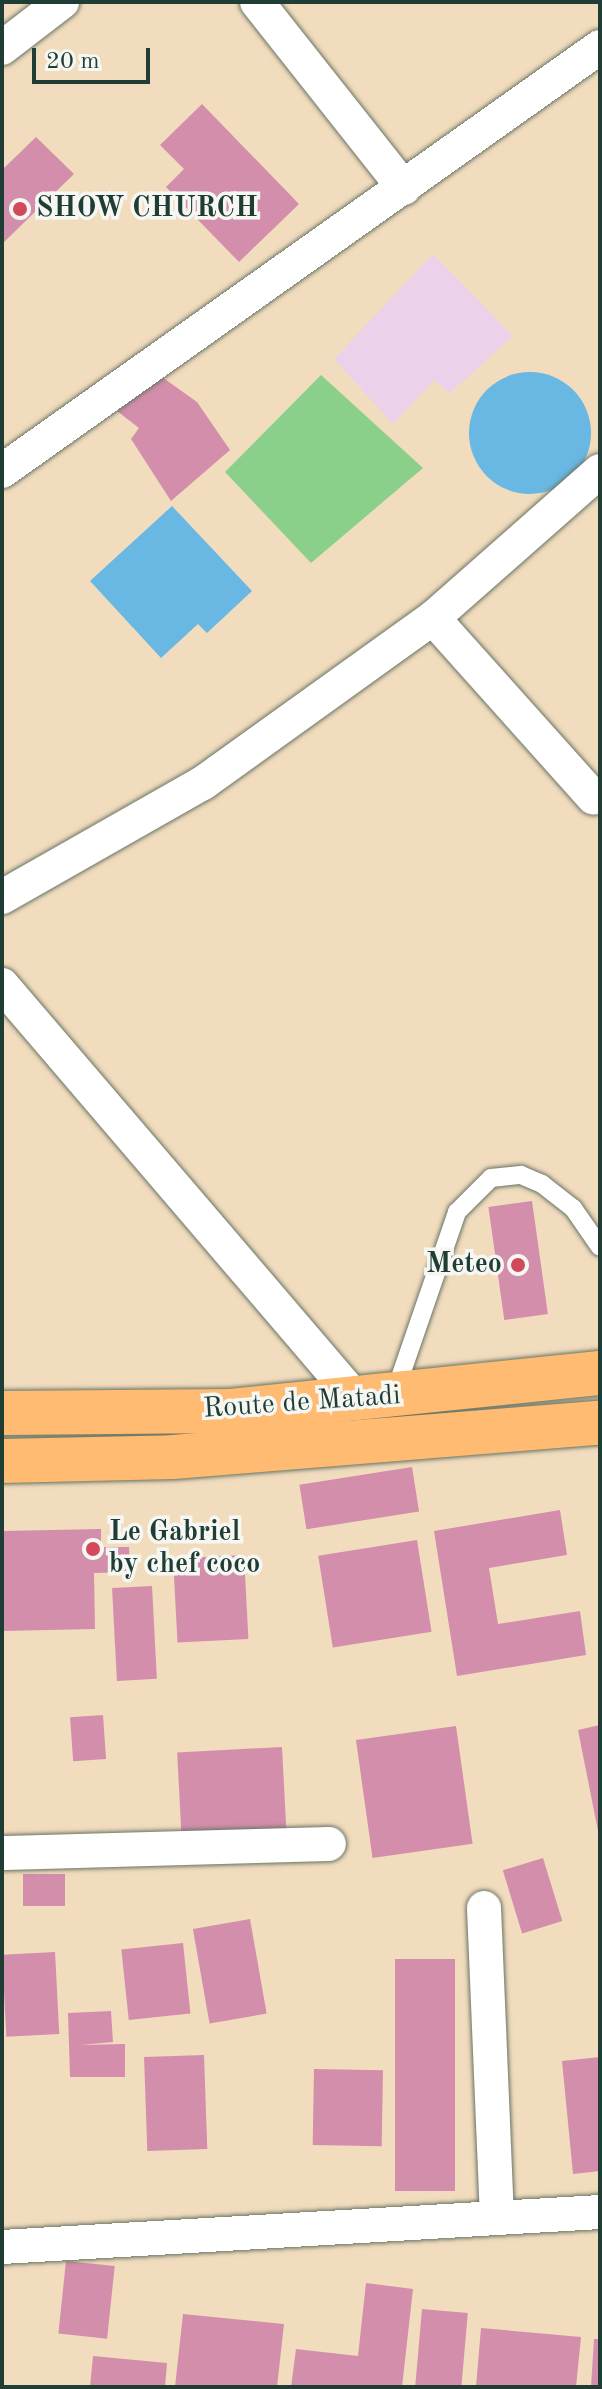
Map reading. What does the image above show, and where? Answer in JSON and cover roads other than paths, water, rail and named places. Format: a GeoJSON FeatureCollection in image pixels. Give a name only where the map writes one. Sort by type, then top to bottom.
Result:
{"type":"FeatureCollection","features":[{"type":"Feature","properties":{"kind":"main road","name":"Route de Matadi"},"geometry":{"type":"LineString","coordinates":[[2,1413],[231,1411],[451,1391],[600,1373]]}},
{"type":"Feature","properties":{"kind":"main road"},"geometry":{"type":"LineString","coordinates":[[451,1391],[456,1437]]}},
{"type":"Feature","properties":{"kind":"main road","name":"Route de Matadi"},"geometry":{"type":"LineString","coordinates":[[2,1461],[456,1437],[600,1423]]}},
{"type":"Feature","properties":{"kind":"street"},"geometry":{"type":"LineString","coordinates":[[2,48],[62,2]]}},
{"type":"Feature","properties":{"kind":"street"},"geometry":{"type":"LineString","coordinates":[[257,2],[404,188]]}},
{"type":"Feature","properties":{"kind":"street"},"geometry":{"type":"LineString","coordinates":[[2,471],[600,47]]}},
{"type":"Feature","properties":{"kind":"street"},"geometry":{"type":"LineString","coordinates":[[2,897],[203,783],[433,618],[600,471]]}},
{"type":"Feature","properties":{"kind":"street"},"geometry":{"type":"LineString","coordinates":[[433,618],[594,798]]}},
{"type":"Feature","properties":{"kind":"street"},"geometry":{"type":"LineString","coordinates":[[2,985],[375,1398]]}},
{"type":"Feature","properties":{"kind":"street"},"geometry":{"type":"LineString","coordinates":[[2,1853],[131,1855],[329,1844]]}},
{"type":"Feature","properties":{"kind":"street"},"geometry":{"type":"LineString","coordinates":[[484,1908],[497,2217]]}},
{"type":"Feature","properties":{"kind":"street"},"geometry":{"type":"LineString","coordinates":[[2,2247],[600,2212]]}},
{"type":"Feature","properties":{"kind":"lane"},"geometry":{"type":"LineString","coordinates":[[375,1398],[457,1212],[491,1178],[521,1175],[542,1184],[573,1208],[600,1247]]}},
{"type":"Feature","properties":{"kind":"water"},"geometry":{"type":"Polygon","coordinates":[[[530,372],[553,376],[573,390],[587,410],[591,433],[587,456],[573,476],[553,490],[530,494],[507,490],[487,476],[473,456],[469,433],[473,410],[487,390],[507,376],[530,372]]]}},
{"type":"Feature","properties":{"kind":"water"},"geometry":{"type":"Polygon","coordinates":[[[172,506],[252,591],[207,633],[198,624],[161,658],[90,581],[172,506]]]}},
{"type":"Feature","properties":{"kind":"place","name":"SHOW CHURCH"},"geometry":{"type":"Point","coordinates":[20,209]}},
{"type":"Feature","properties":{"kind":"place","name":"Meteo"},"geometry":{"type":"Point","coordinates":[518,1265]}},
{"type":"Feature","properties":{"kind":"place","name":"Le Gabriel by chef coco"},"geometry":{"type":"Point","coordinates":[93,1549]}}]}
